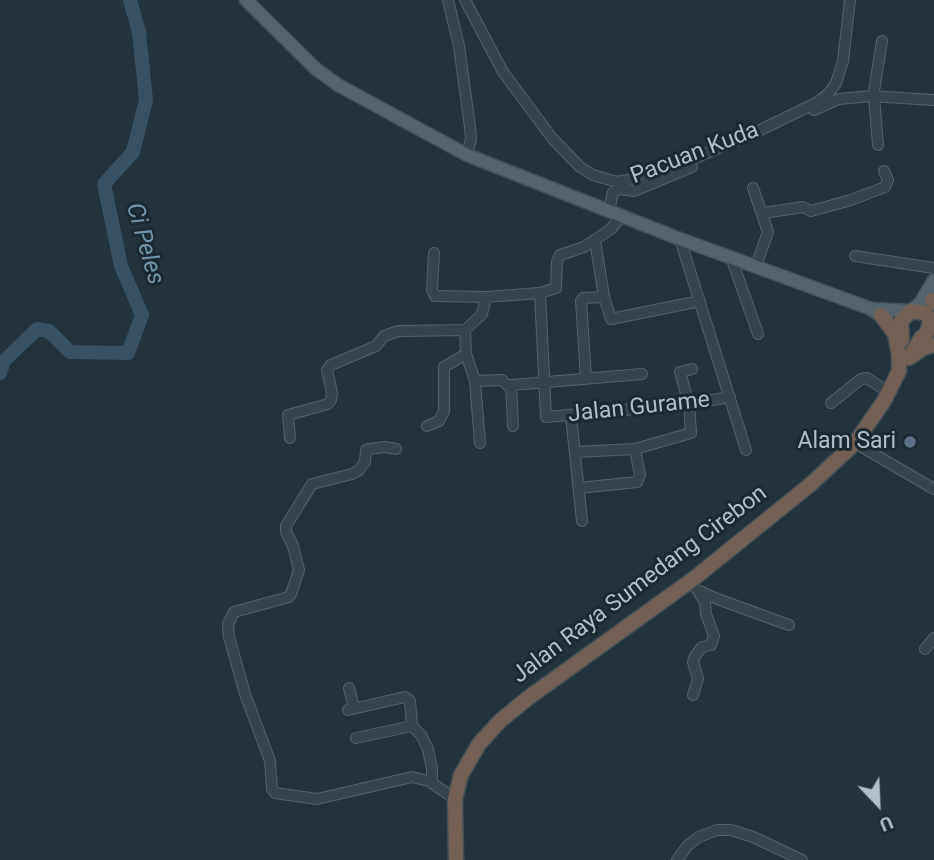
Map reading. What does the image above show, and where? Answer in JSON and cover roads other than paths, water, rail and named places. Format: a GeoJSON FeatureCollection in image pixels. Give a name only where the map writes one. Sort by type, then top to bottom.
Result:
{"type":"FeatureCollection","features":[{"type":"Feature","properties":{"kind":"highway"},"geometry":{"type":"LineString","coordinates":[[879,311],[895,334],[903,360]]}},
{"type":"Feature","properties":{"kind":"highway"},"geometry":{"type":"LineString","coordinates":[[903,360],[901,321],[911,311],[925,313],[932,322]]}},
{"type":"Feature","properties":{"kind":"highway","name":"Jalan Raya Sumedang Cirebon"},"geometry":{"type":"LineString","coordinates":[[456,860],[455,799],[468,760],[500,721],[527,698],[695,586],[811,484],[855,443],[888,392],[903,360],[930,341],[928,333],[932,322]]}},
{"type":"Feature","properties":{"kind":"highway"},"geometry":{"type":"LineString","coordinates":[[902,331],[908,337],[930,341]]}},
{"type":"Feature","properties":{"kind":"main road"},"geometry":{"type":"LineString","coordinates":[[246,0],[316,69],[338,85],[467,155],[680,239],[879,311],[911,311],[932,292]]}},
{"type":"Feature","properties":{"kind":"main road"},"geometry":{"type":"LineString","coordinates":[[879,311],[909,304],[932,292]]}},
{"type":"Feature","properties":{"kind":"main road"},"geometry":{"type":"LineString","coordinates":[[932,292],[932,322]]}},
{"type":"Feature","properties":{"kind":"main road"},"geometry":{"type":"LineString","coordinates":[[879,311],[902,331]]}},
{"type":"Feature","properties":{"kind":"street"},"geometry":{"type":"LineString","coordinates":[[448,0],[460,46],[471,139],[467,155]]}},
{"type":"Feature","properties":{"kind":"street","name":"Pacuan Kuda"},"geometry":{"type":"LineString","coordinates":[[465,0],[503,72],[552,138],[580,167],[593,175],[617,182],[641,179],[666,170],[751,134],[818,102],[830,93],[839,72],[850,0]]}},
{"type":"Feature","properties":{"kind":"street"},"geometry":{"type":"LineString","coordinates":[[877,145],[873,97],[882,41]]}},
{"type":"Feature","properties":{"kind":"street"},"geometry":{"type":"LineString","coordinates":[[433,253],[432,290],[435,296],[485,297],[540,293],[555,288],[560,256],[584,247],[611,229],[615,213],[611,194],[617,190],[632,191],[645,187],[836,99],[873,97],[934,100]]}},
{"type":"Feature","properties":{"kind":"street"},"geometry":{"type":"LineString","coordinates":[[763,213],[803,207],[811,211],[851,200],[885,187],[888,183],[884,171]]}},
{"type":"Feature","properties":{"kind":"street"},"geometry":{"type":"LineString","coordinates":[[753,188],[768,232],[756,266]]}},
{"type":"Feature","properties":{"kind":"street"},"geometry":{"type":"LineString","coordinates":[[680,239],[746,450]]}},
{"type":"Feature","properties":{"kind":"street"},"geometry":{"type":"LineString","coordinates":[[595,240],[604,297],[611,319],[701,301]]}},
{"type":"Feature","properties":{"kind":"street"},"geometry":{"type":"LineString","coordinates":[[855,256],[934,268]]}},
{"type":"Feature","properties":{"kind":"street"},"geometry":{"type":"LineString","coordinates":[[731,257],[758,334]]}},
{"type":"Feature","properties":{"kind":"street","name":"Jalan Gurame"},"geometry":{"type":"LineString","coordinates":[[540,293],[546,417],[689,404],[730,397]]}},
{"type":"Feature","properties":{"kind":"street"},"geometry":{"type":"LineString","coordinates":[[290,438],[288,415],[328,404],[331,400],[327,370],[331,365],[376,345],[384,336],[398,331],[465,330],[482,314],[485,297]]}},
{"type":"Feature","properties":{"kind":"street"},"geometry":{"type":"LineString","coordinates":[[586,379],[580,302],[583,298],[604,297]]}},
{"type":"Feature","properties":{"kind":"street"},"geometry":{"type":"LineString","coordinates":[[465,330],[466,354],[475,381],[480,443]]}},
{"type":"Feature","properties":{"kind":"street"},"geometry":{"type":"LineString","coordinates":[[427,426],[439,421],[444,411],[444,368],[466,354]]}},
{"type":"Feature","properties":{"kind":"street"},"geometry":{"type":"LineString","coordinates":[[575,452],[635,449],[691,433],[689,404],[680,372],[692,369]]}},
{"type":"Feature","properties":{"kind":"street"},"geometry":{"type":"LineString","coordinates":[[475,381],[502,380],[511,385],[642,374]]}},
{"type":"Feature","properties":{"kind":"street"},"geometry":{"type":"LineString","coordinates":[[831,403],[861,379],[867,379],[888,392]]}},
{"type":"Feature","properties":{"kind":"street"},"geometry":{"type":"LineString","coordinates":[[511,385],[513,425]]}},
{"type":"Feature","properties":{"kind":"street"},"geometry":{"type":"LineString","coordinates":[[572,416],[582,522]]}},
{"type":"Feature","properties":{"kind":"street"},"geometry":{"type":"LineString","coordinates":[[855,443],[934,489]]}},
{"type":"Feature","properties":{"kind":"street"},"geometry":{"type":"LineString","coordinates":[[396,449],[385,447],[366,450],[366,459],[359,470],[312,484],[286,526],[299,570],[291,594],[289,597],[234,612],[228,624],[229,637],[270,761],[272,789],[275,793],[317,799],[412,777],[432,783],[455,799]]}},
{"type":"Feature","properties":{"kind":"street"},"geometry":{"type":"LineString","coordinates":[[579,488],[637,482],[640,475],[635,449]]}},
{"type":"Feature","properties":{"kind":"street"},"geometry":{"type":"LineString","coordinates":[[695,586],[789,625]]}},
{"type":"Feature","properties":{"kind":"street"},"geometry":{"type":"LineString","coordinates":[[693,695],[698,679],[695,656],[702,647],[711,645],[714,636],[706,614],[705,602],[695,586]]}},
{"type":"Feature","properties":{"kind":"street"},"geometry":{"type":"LineString","coordinates":[[925,649],[934,638]]}},
{"type":"Feature","properties":{"kind":"street"},"geometry":{"type":"LineString","coordinates":[[349,688],[351,709],[405,697],[410,701],[412,726],[428,748],[432,783]]}},
{"type":"Feature","properties":{"kind":"street"},"geometry":{"type":"LineString","coordinates":[[356,738],[412,726]]}},
{"type":"Feature","properties":{"kind":"street"},"geometry":{"type":"LineString","coordinates":[[677,860],[688,845],[699,837],[717,830],[731,830],[753,837],[802,860]]}},
{"type":"Feature","properties":{"kind":"waterway","name":"Ci Peles"},"geometry":{"type":"LineString","coordinates":[[0,373],[4,361],[37,329],[49,331],[70,352],[128,353],[142,315],[121,266],[104,184],[133,152],[146,100],[139,32],[130,0]]}},
{"type":"Feature","properties":{"kind":"place","name":"Alam Sari"},"geometry":{"type":"Point","coordinates":[910,442]}}]}
